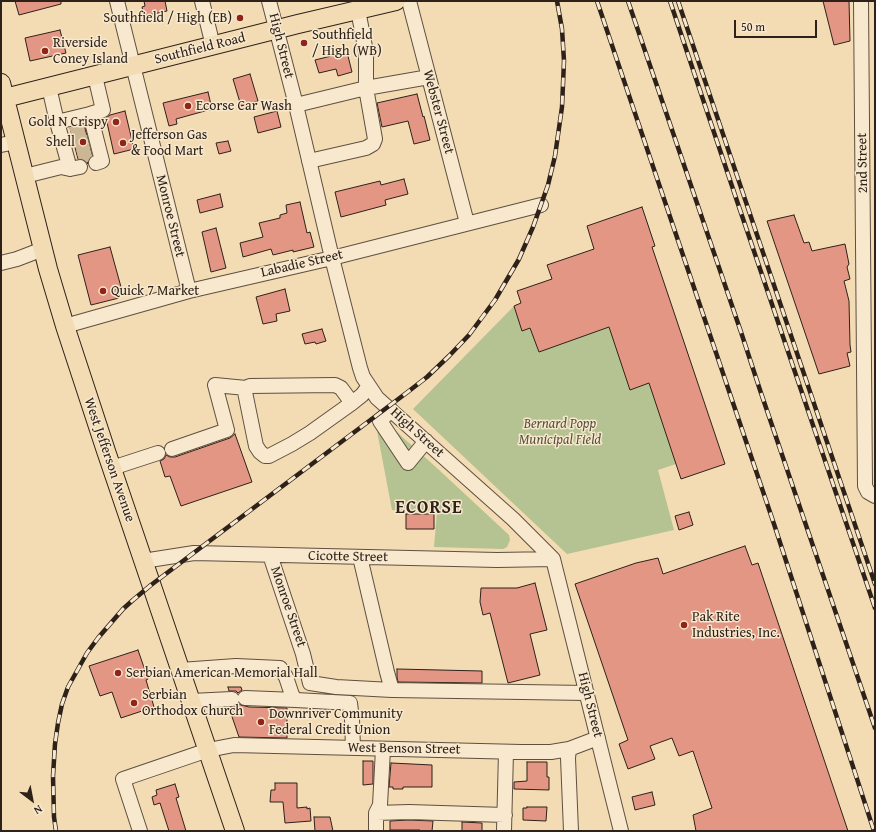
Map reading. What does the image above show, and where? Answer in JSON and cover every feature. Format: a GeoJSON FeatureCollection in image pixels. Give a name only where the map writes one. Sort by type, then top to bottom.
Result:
{"type":"FeatureCollection","features":[{"type":"Feature","properties":{"kind":"main road","name":"Southfield Road"},"geometry":{"type":"LineString","coordinates":[[2,94],[49,87],[95,76],[277,30],[347,8],[396,1]]}},
{"type":"Feature","properties":{"kind":"main road","name":"West Jefferson Avenue"},"geometry":{"type":"LineString","coordinates":[[2,94],[9,143],[25,176],[64,326],[235,831]]}},
{"type":"Feature","properties":{"kind":"street","name":"Monroe Street"},"geometry":{"type":"LineString","coordinates":[[117,1],[188,291]]}},
{"type":"Feature","properties":{"kind":"street"},"geometry":{"type":"LineString","coordinates":[[202,1],[213,46]]}},
{"type":"Feature","properties":{"kind":"street","name":"High Street"},"geometry":{"type":"LineString","coordinates":[[269,1],[296,105],[332,258],[363,377],[377,398],[514,519],[553,559],[621,831]]}},
{"type":"Feature","properties":{"kind":"street","name":"Webster Street"},"geometry":{"type":"LineString","coordinates":[[409,1],[467,223]]}},
{"type":"Feature","properties":{"kind":"street","name":"2nd Street"},"geometry":{"type":"LineString","coordinates":[[861,1],[870,431],[865,486],[872,494]]}},
{"type":"Feature","properties":{"kind":"street"},"geometry":{"type":"LineString","coordinates":[[309,161],[366,148],[373,144],[375,139],[366,88],[366,52],[347,8]]}},
{"type":"Feature","properties":{"kind":"street"},"geometry":{"type":"LineString","coordinates":[[68,144],[92,136],[103,110],[95,76]]}},
{"type":"Feature","properties":{"kind":"street"},"geometry":{"type":"LineString","coordinates":[[296,105],[366,88],[429,77]]}},
{"type":"Feature","properties":{"kind":"street"},"geometry":{"type":"LineString","coordinates":[[25,176],[61,167],[68,144],[49,87]]}},
{"type":"Feature","properties":{"kind":"street","name":"Labadie Street"},"geometry":{"type":"LineString","coordinates":[[64,326],[188,291],[332,258],[541,205]]}},
{"type":"Feature","properties":{"kind":"street"},"geometry":{"type":"LineString","coordinates":[[1,262],[17,259],[43,249]]}},
{"type":"Feature","properties":{"kind":"street"},"geometry":{"type":"LineString","coordinates":[[172,449],[226,430],[215,384],[246,388],[250,386],[335,384],[341,388],[352,403]]}},
{"type":"Feature","properties":{"kind":"street"},"geometry":{"type":"LineString","coordinates":[[246,388],[245,392],[256,446],[265,456],[269,456],[310,433],[352,403],[369,386]]}},
{"type":"Feature","properties":{"kind":"street"},"geometry":{"type":"LineString","coordinates":[[391,410],[380,421],[408,463],[426,441]]}},
{"type":"Feature","properties":{"kind":"street"},"geometry":{"type":"LineString","coordinates":[[112,468],[158,453]]}},
{"type":"Feature","properties":{"kind":"street","name":"Cicotte Street"},"geometry":{"type":"LineString","coordinates":[[143,561],[194,553],[497,560],[553,559]]}},
{"type":"Feature","properties":{"kind":"street","name":"Monroe Street"},"geometry":{"type":"LineString","coordinates":[[270,555],[303,654],[308,677]]}},
{"type":"Feature","properties":{"kind":"street"},"geometry":{"type":"LineString","coordinates":[[360,557],[392,690]]}},
{"type":"Feature","properties":{"kind":"street"},"geometry":{"type":"LineString","coordinates":[[180,670],[236,666],[280,668],[286,677],[292,694],[296,700]]}},
{"type":"Feature","properties":{"kind":"street"},"geometry":{"type":"LineString","coordinates":[[286,677],[308,677],[319,686],[392,690],[587,693]]}},
{"type":"Feature","properties":{"kind":"street"},"geometry":{"type":"LineString","coordinates":[[191,701],[238,699],[350,703],[353,748]]}},
{"type":"Feature","properties":{"kind":"street","name":"West Benson Street"},"geometry":{"type":"LineString","coordinates":[[140,831],[123,779],[208,750],[234,745],[551,752],[569,749],[598,738]]}},
{"type":"Feature","properties":{"kind":"street"},"geometry":{"type":"LineString","coordinates":[[376,831],[376,813],[380,805],[383,749]]}},
{"type":"Feature","properties":{"kind":"street"},"geometry":{"type":"LineString","coordinates":[[569,749],[568,758],[571,831]]}},
{"type":"Feature","properties":{"kind":"street"},"geometry":{"type":"LineString","coordinates":[[504,831],[506,752]]}},
{"type":"Feature","properties":{"kind":"street"},"geometry":{"type":"LineString","coordinates":[[376,813],[409,812],[505,815]]}},
{"type":"Feature","properties":{"kind":"green space","name":"Bernard Popp Municipal Field"},"geometry":{"type":"Polygon","coordinates":[[[514,306],[522,330],[530,328],[539,352],[609,327],[630,390],[649,383],[676,464],[658,470],[674,530],[567,554],[413,409],[514,306]]]}},
{"type":"Feature","properties":{"kind":"green space"},"geometry":{"type":"Polygon","coordinates":[[[388,424],[509,535],[510,540],[507,547],[503,549],[434,547],[437,512],[392,510],[377,431],[388,424]]]}},
{"type":"Feature","properties":{"kind":"building"},"geometry":{"type":"Polygon","coordinates":[[[15,1],[61,1],[61,4],[19,15],[15,1]]]}},
{"type":"Feature","properties":{"kind":"building"},"geometry":{"type":"Polygon","coordinates":[[[144,1],[165,1],[167,11],[144,16],[142,7],[145,6],[144,1]]]}},
{"type":"Feature","properties":{"kind":"building"},"geometry":{"type":"Polygon","coordinates":[[[823,1],[849,1],[850,41],[834,45],[823,1]]]}},
{"type":"Feature","properties":{"kind":"building"},"geometry":{"type":"Polygon","coordinates":[[[60,30],[66,53],[30,61],[25,38],[60,30]]]}},
{"type":"Feature","properties":{"kind":"building"},"geometry":{"type":"Polygon","coordinates":[[[347,52],[352,72],[338,76],[336,69],[319,73],[315,60],[347,52]]]}},
{"type":"Feature","properties":{"kind":"building"},"geometry":{"type":"Polygon","coordinates":[[[250,74],[258,101],[241,106],[233,79],[250,74]]]}},
{"type":"Feature","properties":{"kind":"building","name":"Ecorse Car Wash"},"geometry":{"type":"Polygon","coordinates":[[[208,92],[212,109],[176,119],[177,124],[169,126],[163,103],[208,92]]]}},
{"type":"Feature","properties":{"kind":"building"},"geometry":{"type":"Polygon","coordinates":[[[417,94],[430,140],[414,144],[408,121],[382,127],[377,103],[417,94]]]}},
{"type":"Feature","properties":{"kind":"building"},"geometry":{"type":"Polygon","coordinates":[[[125,111],[134,149],[114,154],[106,118],[110,115],[125,111]]]}},
{"type":"Feature","properties":{"kind":"building"},"geometry":{"type":"Polygon","coordinates":[[[277,111],[281,127],[258,133],[254,117],[277,111]]]}},
{"type":"Feature","properties":{"kind":"building"},"geometry":{"type":"Polygon","coordinates":[[[84,124],[92,156],[89,158],[88,164],[83,159],[78,159],[70,128],[84,124]]]}},
{"type":"Feature","properties":{"kind":"building"},"geometry":{"type":"Polygon","coordinates":[[[228,141],[231,151],[219,154],[216,143],[228,141]]]}},
{"type":"Feature","properties":{"kind":"building"},"geometry":{"type":"Polygon","coordinates":[[[404,179],[408,194],[385,200],[386,205],[341,217],[335,192],[380,181],[381,185],[404,179]]]}},
{"type":"Feature","properties":{"kind":"building"},"geometry":{"type":"Polygon","coordinates":[[[220,194],[223,207],[200,213],[197,200],[220,194]]]}},
{"type":"Feature","properties":{"kind":"building"},"geometry":{"type":"Polygon","coordinates":[[[300,202],[307,233],[310,232],[314,247],[273,255],[271,249],[243,257],[240,243],[263,237],[259,223],[280,218],[280,215],[287,213],[286,205],[300,202]]]}},
{"type":"Feature","properties":{"kind":"building"},"geometry":{"type":"Polygon","coordinates":[[[642,207],[655,246],[652,247],[725,464],[681,479],[649,383],[630,390],[609,327],[539,352],[530,328],[522,331],[514,306],[521,303],[517,291],[552,279],[547,265],[594,249],[587,226],[642,207]]]}},
{"type":"Feature","properties":{"kind":"building"},"geometry":{"type":"Polygon","coordinates":[[[794,215],[804,243],[809,242],[812,251],[845,244],[849,264],[847,267],[850,279],[844,281],[849,301],[851,352],[847,353],[850,366],[819,374],[767,221],[794,215]]]}},
{"type":"Feature","properties":{"kind":"building"},"geometry":{"type":"Polygon","coordinates":[[[216,228],[226,268],[211,272],[202,232],[216,228]]]}},
{"type":"Feature","properties":{"kind":"building"},"geometry":{"type":"Polygon","coordinates":[[[110,247],[121,287],[116,289],[119,298],[91,305],[78,255],[110,247]]]}},
{"type":"Feature","properties":{"kind":"building"},"geometry":{"type":"Polygon","coordinates":[[[285,289],[290,311],[276,314],[277,321],[263,324],[256,297],[285,289]]]}},
{"type":"Feature","properties":{"kind":"building"},"geometry":{"type":"Polygon","coordinates":[[[322,329],[326,341],[316,344],[315,342],[305,344],[302,334],[322,329]]]}},
{"type":"Feature","properties":{"kind":"building"},"geometry":{"type":"Polygon","coordinates":[[[235,434],[252,482],[181,506],[170,476],[165,477],[160,461],[164,459],[166,455],[175,457],[230,438],[235,434]]]}},
{"type":"Feature","properties":{"kind":"building"},"geometry":{"type":"Polygon","coordinates":[[[689,512],[693,525],[679,530],[675,516],[689,512]]]}},
{"type":"Feature","properties":{"kind":"building"},"geometry":{"type":"Polygon","coordinates":[[[406,514],[434,514],[434,529],[406,529],[406,514]]]}},
{"type":"Feature","properties":{"kind":"building","name":"Pak Rite Industries, Inc."},"geometry":{"type":"Polygon","coordinates":[[[745,546],[752,565],[758,563],[848,831],[696,831],[693,815],[712,808],[693,751],[679,756],[672,738],[650,746],[655,759],[628,769],[619,744],[628,740],[575,584],[636,563],[658,558],[663,574],[745,546]]]}},
{"type":"Feature","properties":{"kind":"building"},"geometry":{"type":"Polygon","coordinates":[[[535,583],[547,630],[530,634],[540,675],[508,683],[490,613],[483,615],[480,602],[481,588],[517,588],[535,583]]]}},
{"type":"Feature","properties":{"kind":"building","name":"Serbian American Memorial Hall"},"geometry":{"type":"Polygon","coordinates":[[[138,650],[148,679],[146,680],[154,707],[121,718],[112,692],[100,696],[89,666],[138,650]]]}},
{"type":"Feature","properties":{"kind":"building"},"geometry":{"type":"Polygon","coordinates":[[[397,669],[482,671],[482,683],[398,682],[397,669]]]}},
{"type":"Feature","properties":{"kind":"building"},"geometry":{"type":"Polygon","coordinates":[[[228,687],[241,687],[242,690],[238,693],[236,691],[229,691],[228,687]]]}},
{"type":"Feature","properties":{"kind":"building","name":"Downriver Community Federal Credit Union"},"geometry":{"type":"Polygon","coordinates":[[[239,704],[249,707],[287,708],[287,738],[239,737],[229,708],[235,707],[239,704]]]}},
{"type":"Feature","properties":{"kind":"building"},"geometry":{"type":"Polygon","coordinates":[[[363,761],[373,761],[373,784],[363,785],[363,761]]]}},
{"type":"Feature","properties":{"kind":"building"},"geometry":{"type":"Polygon","coordinates":[[[527,762],[547,762],[549,790],[514,789],[514,782],[527,781],[527,762]]]}},
{"type":"Feature","properties":{"kind":"building"},"geometry":{"type":"Polygon","coordinates":[[[391,763],[432,765],[432,787],[403,787],[403,789],[393,789],[393,787],[389,787],[391,763]]]}},
{"type":"Feature","properties":{"kind":"building"},"geometry":{"type":"Polygon","coordinates":[[[275,783],[297,783],[297,808],[310,808],[311,821],[285,823],[283,802],[270,802],[271,790],[275,790],[275,783]]]}},
{"type":"Feature","properties":{"kind":"building"},"geometry":{"type":"Polygon","coordinates":[[[175,784],[179,797],[176,798],[186,831],[169,831],[160,803],[154,805],[152,797],[157,795],[156,790],[175,784]]]}},
{"type":"Feature","properties":{"kind":"building"},"geometry":{"type":"Polygon","coordinates":[[[652,792],[655,805],[635,810],[632,797],[652,792]]]}},
{"type":"Feature","properties":{"kind":"building"},"geometry":{"type":"Polygon","coordinates":[[[547,807],[546,821],[523,820],[523,808],[547,807]]]}},
{"type":"Feature","properties":{"kind":"building"},"geometry":{"type":"Polygon","coordinates":[[[314,817],[330,817],[333,831],[315,831],[314,817]]]}},
{"type":"Feature","properties":{"kind":"building"},"geometry":{"type":"Polygon","coordinates":[[[390,821],[433,821],[432,831],[390,830],[390,821]]]}},
{"type":"Feature","properties":{"kind":"building"},"geometry":{"type":"Polygon","coordinates":[[[462,822],[482,823],[482,831],[462,831],[462,822]]]}},
{"type":"Feature","properties":{"kind":"tunnel"},"geometry":{"type":"LineString","coordinates":[[71,134],[87,130]]}},
{"type":"Feature","properties":{"kind":"tunnel"},"geometry":{"type":"LineString","coordinates":[[75,145],[90,141]]}},
{"type":"Feature","properties":{"kind":"tunnel"},"geometry":{"type":"LineString","coordinates":[[78,157],[93,153]]}},
{"type":"Feature","properties":{"kind":"railway"},"geometry":{"type":"LineString","coordinates":[[56,831],[54,817],[53,776],[55,744],[62,704],[68,687],[87,653],[98,638],[123,609],[151,585],[427,377],[469,335],[495,300],[519,259],[533,227],[548,185],[555,156],[562,107],[564,61],[562,29],[557,1]]}},
{"type":"Feature","properties":{"kind":"railway"},"geometry":{"type":"LineString","coordinates":[[597,1],[774,524],[874,831]]}},
{"type":"Feature","properties":{"kind":"railway"},"geometry":{"type":"LineString","coordinates":[[628,1],[875,728]]}},
{"type":"Feature","properties":{"kind":"railway"},"geometry":{"type":"LineString","coordinates":[[670,1],[875,608]]}},
{"type":"Feature","properties":{"kind":"railway"},"geometry":{"type":"LineString","coordinates":[[678,1],[875,584]]}},
{"type":"Feature","properties":{"kind":"place","name":"Southfield / High (EB)"},"geometry":{"type":"Point","coordinates":[240,18]}},
{"type":"Feature","properties":{"kind":"place","name":"Southfield / High (WB)"},"geometry":{"type":"Point","coordinates":[304,43]}},
{"type":"Feature","properties":{"kind":"place","name":"Riverside Coney Island"},"geometry":{"type":"Point","coordinates":[45,51]}},
{"type":"Feature","properties":{"kind":"place","name":"Ecorse Car Wash"},"geometry":{"type":"Point","coordinates":[188,106]}},
{"type":"Feature","properties":{"kind":"place","name":"Gold N Crispy"},"geometry":{"type":"Point","coordinates":[116,122]}},
{"type":"Feature","properties":{"kind":"place","name":"Shell"},"geometry":{"type":"Point","coordinates":[83,142]}},
{"type":"Feature","properties":{"kind":"place","name":"Jefferson Gas & Food Mart"},"geometry":{"type":"Point","coordinates":[123,143]}},
{"type":"Feature","properties":{"kind":"place","name":"Quick 7 Market"},"geometry":{"type":"Point","coordinates":[103,291]}},
{"type":"Feature","properties":{"kind":"place","name":"Pak Rite Industries, Inc."},"geometry":{"type":"Point","coordinates":[684,625]}},
{"type":"Feature","properties":{"kind":"place","name":"Serbian American Memorial Hall"},"geometry":{"type":"Point","coordinates":[118,673]}},
{"type":"Feature","properties":{"kind":"place","name":"Serbian Orthodox Church"},"geometry":{"type":"Point","coordinates":[134,703]}},
{"type":"Feature","properties":{"kind":"place","name":"Downriver Community Federal Credit Union"},"geometry":{"type":"Point","coordinates":[261,722]}},
{"type":"Feature","properties":{"kind":"district","name":"ECORSE"},"geometry":{"type":"Point","coordinates":[429,508]}}]}
